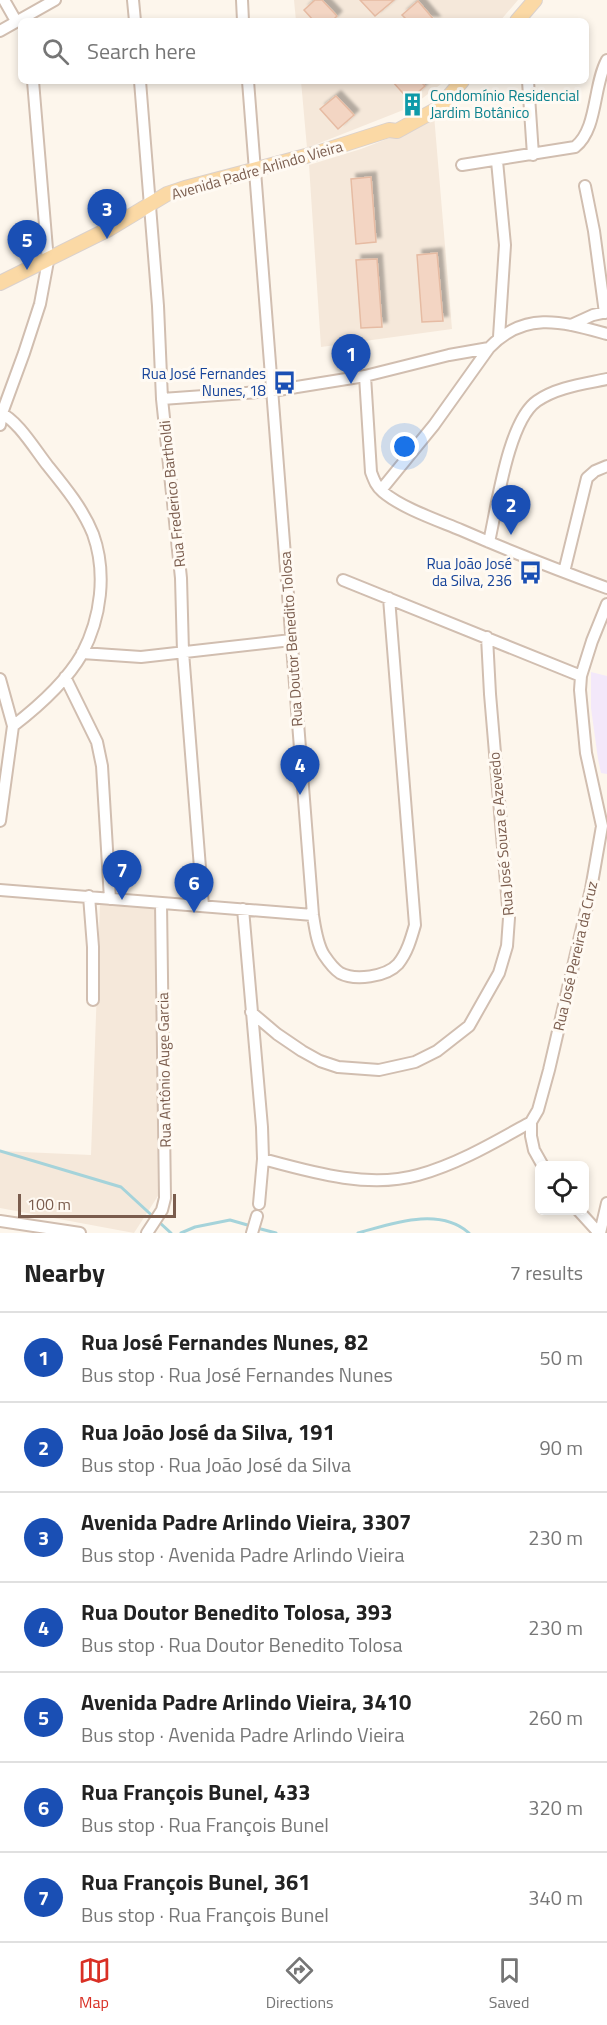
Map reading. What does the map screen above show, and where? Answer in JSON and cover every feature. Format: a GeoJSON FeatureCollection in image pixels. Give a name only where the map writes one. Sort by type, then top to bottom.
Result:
{"type":"FeatureCollection","features":[{"type":"Feature","properties":{"kind":"main road"},"geometry":{"type":"LineString","coordinates":[[523,18],[535,0]]}},
{"type":"Feature","properties":{"kind":"main road","name":"Avenida Padre Arlindo Vieira"},"geometry":{"type":"LineString","coordinates":[[0,283],[48,261],[167,194],[255,171],[389,130],[395,124],[434,103],[444,101],[459,84]]}},
{"type":"Feature","properties":{"kind":"street"},"geometry":{"type":"LineString","coordinates":[[0,30],[16,21],[4,0]]}},
{"type":"Feature","properties":{"kind":"street"},"geometry":{"type":"LineString","coordinates":[[22,18],[55,0]]}},
{"type":"Feature","properties":{"kind":"street"},"geometry":{"type":"LineString","coordinates":[[133,0],[135,18]]}},
{"type":"Feature","properties":{"kind":"street"},"geometry":{"type":"LineString","coordinates":[[242,0],[243,18]]}},
{"type":"Feature","properties":{"kind":"street"},"geometry":{"type":"LineString","coordinates":[[462,165],[575,147],[582,142],[588,130],[607,60]]}},
{"type":"Feature","properties":{"kind":"street"},"geometry":{"type":"LineString","coordinates":[[0,425],[1,413],[40,304],[48,261],[33,84]]}},
{"type":"Feature","properties":{"kind":"street","name":"Rua Frederico Bartholdi"},"geometry":{"type":"LineString","coordinates":[[140,84],[158,306],[162,399],[180,568],[183,652],[203,906]]}},
{"type":"Feature","properties":{"kind":"street","name":"Rua Doutor Benedito Tolosa"},"geometry":{"type":"LineString","coordinates":[[248,84],[313,915],[322,954],[340,973],[360,978],[396,966],[406,953],[415,925],[389,598]]}},
{"type":"Feature","properties":{"kind":"street"},"geometry":{"type":"LineString","coordinates":[[528,84],[533,155]]}},
{"type":"Feature","properties":{"kind":"street"},"geometry":{"type":"LineString","coordinates":[[497,161],[505,245],[499,337]]}},
{"type":"Feature","properties":{"kind":"street"},"geometry":{"type":"LineString","coordinates":[[571,325],[593,315],[606,313],[603,273],[585,186]]}},
{"type":"Feature","properties":{"kind":"street"},"geometry":{"type":"LineString","coordinates":[[381,490],[434,425],[499,337],[526,324],[542,322],[571,325],[607,334]]}},
{"type":"Feature","properties":{"kind":"street"},"geometry":{"type":"LineString","coordinates":[[162,399],[272,391],[365,376],[449,355],[489,348]]}},
{"type":"Feature","properties":{"kind":"street"},"geometry":{"type":"LineString","coordinates":[[365,376],[371,472],[375,483],[381,490],[394,500],[489,542],[607,588]]}},
{"type":"Feature","properties":{"kind":"street"},"geometry":{"type":"LineString","coordinates":[[489,542],[513,437],[522,418],[536,402],[554,392],[607,379]]}},
{"type":"Feature","properties":{"kind":"street"},"geometry":{"type":"LineString","coordinates":[[1,413],[17,427],[81,510],[93,536],[100,566],[100,596],[95,621],[82,653],[65,677],[36,708],[14,726]]}},
{"type":"Feature","properties":{"kind":"street"},"geometry":{"type":"LineString","coordinates":[[564,572],[587,478],[595,471],[607,466]]}},
{"type":"Feature","properties":{"kind":"street"},"geometry":{"type":"LineString","coordinates":[[343,580],[581,676]]}},
{"type":"Feature","properties":{"kind":"street","name":"Rua José Pereira da Cruz"},"geometry":{"type":"LineString","coordinates":[[531,1122],[538,1110],[549,1070],[591,889],[602,826],[586,753],[581,708],[581,676],[592,640],[607,604]]}},
{"type":"Feature","properties":{"kind":"street","name":"Rua José Souza e Azevedo"},"geometry":{"type":"LineString","coordinates":[[251,1012],[277,1034],[320,1061],[357,1070],[379,1070],[415,1062],[437,1051],[469,1026],[499,973],[507,946],[509,918],[487,637]]}},
{"type":"Feature","properties":{"kind":"street"},"geometry":{"type":"LineString","coordinates":[[82,653],[141,657],[291,640]]}},
{"type":"Feature","properties":{"kind":"street"},"geometry":{"type":"LineString","coordinates":[[65,677],[97,742],[102,766],[110,898]]}},
{"type":"Feature","properties":{"kind":"street"},"geometry":{"type":"LineString","coordinates":[[0,680],[14,726],[0,821]]}},
{"type":"Feature","properties":{"kind":"street"},"geometry":{"type":"LineString","coordinates":[[0,890],[313,915]]}},
{"type":"Feature","properties":{"kind":"street"},"geometry":{"type":"LineString","coordinates":[[89,896],[93,947],[93,1000]]}},
{"type":"Feature","properties":{"kind":"street","name":"Rua Antônio Auge Garcia"},"geometry":{"type":"LineString","coordinates":[[147,1233],[162,1210],[165,1198],[161,903]]}},
{"type":"Feature","properties":{"kind":"street"},"geometry":{"type":"LineString","coordinates":[[243,909],[262,1127],[263,1159],[259,1204]]}},
{"type":"Feature","properties":{"kind":"street"},"geometry":{"type":"LineString","coordinates":[[263,1159],[326,1174],[389,1180],[416,1176],[444,1167],[475,1153],[531,1122],[534,1149],[540,1161]]}},
{"type":"Feature","properties":{"kind":"street"},"geometry":{"type":"LineString","coordinates":[[600,1233],[607,1203]]}},
{"type":"Feature","properties":{"kind":"street"},"geometry":{"type":"LineString","coordinates":[[583,1215],[600,1233]]}},
{"type":"Feature","properties":{"kind":"street"},"geometry":{"type":"LineString","coordinates":[[252,1233],[257,1216]]}},
{"type":"Feature","properties":{"kind":"street"},"geometry":{"type":"LineString","coordinates":[[0,1221],[80,1233]]}},
{"type":"Feature","properties":{"kind":"shaded area"},"geometry":{"type":"Polygon","coordinates":[[[294,0],[518,0],[503,18],[296,18],[294,0]]]}},
{"type":"Feature","properties":{"kind":"shaded area","name":"Condomínio Residencial Jardim Botânico"},"geometry":{"type":"Polygon","coordinates":[[[301,84],[441,84],[411,107],[307,148],[301,84]]]}},
{"type":"Feature","properties":{"kind":"shaded area"},"geometry":{"type":"Polygon","coordinates":[[[434,115],[452,329],[321,347],[309,165],[397,135],[434,115]]]}},
{"type":"Feature","properties":{"kind":"shaded area"},"geometry":{"type":"Polygon","coordinates":[[[591,672],[607,676],[607,774],[601,773],[598,759],[591,708],[591,672]]]}},
{"type":"Feature","properties":{"kind":"shaded area"},"geometry":{"type":"Polygon","coordinates":[[[100,904],[156,908],[158,1196],[134,1233],[0,1208],[0,1151],[91,1155],[100,904]]]}},
{"type":"Feature","properties":{"kind":"building"},"geometry":{"type":"Polygon","coordinates":[[[315,0],[322,0],[337,16],[335,18],[311,18],[304,10],[315,0]]]}},
{"type":"Feature","properties":{"kind":"building"},"geometry":{"type":"Polygon","coordinates":[[[360,0],[394,0],[375,16],[360,0]]]}},
{"type":"Feature","properties":{"kind":"building"},"geometry":{"type":"Polygon","coordinates":[[[418,1],[432,18],[405,18],[402,15],[418,1]]]}},
{"type":"Feature","properties":{"kind":"building"},"geometry":{"type":"Polygon","coordinates":[[[395,84],[423,84],[425,86],[409,100],[395,84]]]}},
{"type":"Feature","properties":{"kind":"building"},"geometry":{"type":"Polygon","coordinates":[[[336,96],[354,115],[338,129],[320,109],[336,96]]]}},
{"type":"Feature","properties":{"kind":"building"},"geometry":{"type":"Polygon","coordinates":[[[371,177],[376,242],[356,244],[351,179],[371,177]]]}},
{"type":"Feature","properties":{"kind":"building"},"geometry":{"type":"Polygon","coordinates":[[[437,253],[443,321],[422,322],[417,255],[437,253]]]}},
{"type":"Feature","properties":{"kind":"building"},"geometry":{"type":"Polygon","coordinates":[[[377,259],[382,327],[361,328],[356,260],[377,259]]]}},
{"type":"Feature","properties":{"kind":"waterway"},"geometry":{"type":"LineString","coordinates":[[0,1151],[121,1187],[171,1233]]}},
{"type":"Feature","properties":{"kind":"waterway"},"geometry":{"type":"LineString","coordinates":[[358,1233],[400,1222],[429,1219],[444,1220],[469,1233]]}},
{"type":"Feature","properties":{"kind":"waterway"},"geometry":{"type":"LineString","coordinates":[[181,1233],[195,1227],[230,1220],[251,1226]]}},
{"type":"Feature","properties":{"kind":"waterway"},"geometry":{"type":"LineString","coordinates":[[257,1228],[276,1233]]}},
{"type":"Feature","properties":{"kind":"place","name":"Condomínio Residencial Jardim Botânico"},"geometry":{"type":"Point","coordinates":[412,104]}},
{"type":"Feature","properties":{"kind":"place","name":"Avenida Padre Arlindo Vieira, 3307"},"geometry":{"type":"Point","coordinates":[107,239]}},
{"type":"Feature","properties":{"kind":"place","name":"Avenida Padre Arlindo Vieira, 3410"},"geometry":{"type":"Point","coordinates":[27,270]}},
{"type":"Feature","properties":{"kind":"place","name":"Rua José Fernandes Nunes, 18"},"geometry":{"type":"Point","coordinates":[284,382]}},
{"type":"Feature","properties":{"kind":"place","name":"Rua José Fernandes Nunes, 82"},"geometry":{"type":"Point","coordinates":[351,384]}},
{"type":"Feature","properties":{"kind":"place","name":"Rua João José da Silva, 191"},"geometry":{"type":"Point","coordinates":[511,535]}},
{"type":"Feature","properties":{"kind":"place","name":"Rua João José da Silva, 236"},"geometry":{"type":"Point","coordinates":[530,572]}},
{"type":"Feature","properties":{"kind":"place","name":"Rua Doutor Benedito Tolosa, 393"},"geometry":{"type":"Point","coordinates":[300,795]}},
{"type":"Feature","properties":{"kind":"place","name":"Rua François Bunel, 361"},"geometry":{"type":"Point","coordinates":[122,900]}},
{"type":"Feature","properties":{"kind":"place","name":"Rua François Bunel, 433"},"geometry":{"type":"Point","coordinates":[194,913]}}]}
